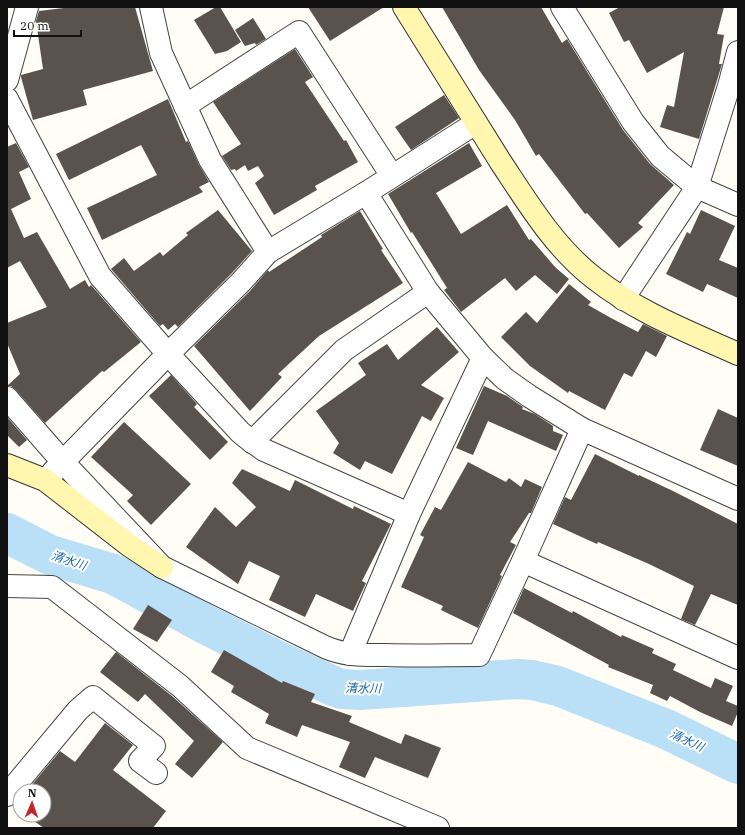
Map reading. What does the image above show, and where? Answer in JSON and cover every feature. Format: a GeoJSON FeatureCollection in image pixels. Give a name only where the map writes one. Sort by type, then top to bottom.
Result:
{"type":"FeatureCollection","features":[{"type":"Feature","properties":{"kind":"street"},"geometry":{"type":"LineString","coordinates":[[7,80],[27,7]]}},
{"type":"Feature","properties":{"kind":"street"},"geometry":{"type":"LineString","coordinates":[[151,7],[161,54],[210,160],[268,252]]}},
{"type":"Feature","properties":{"kind":"street"},"geometry":{"type":"LineString","coordinates":[[404,7],[476,123],[536,215],[579,265],[623,299],[652,315],[738,354]]}},
{"type":"Feature","properties":{"kind":"street"},"geometry":{"type":"LineString","coordinates":[[562,7],[621,103],[646,139],[660,156],[696,187],[738,205]]}},
{"type":"Feature","properties":{"kind":"street"},"geometry":{"type":"LineString","coordinates":[[185,106],[299,32],[392,176]]}},
{"type":"Feature","properties":{"kind":"street"},"geometry":{"type":"LineString","coordinates":[[623,299],[696,187],[733,88],[738,52]]}},
{"type":"Feature","properties":{"kind":"street"},"geometry":{"type":"LineString","coordinates":[[7,99],[100,276],[168,354],[240,432],[264,450],[409,514]]}},
{"type":"Feature","properties":{"kind":"street"},"geometry":{"type":"LineString","coordinates":[[45,480],[62,461],[241,282],[268,252],[366,193],[476,123]]}},
{"type":"Feature","properties":{"kind":"street"},"geometry":{"type":"LineString","coordinates":[[366,193],[428,292],[483,358],[505,379],[582,429],[738,499]]}},
{"type":"Feature","properties":{"kind":"street"},"geometry":{"type":"LineString","coordinates":[[252,442],[344,350],[428,292]]}},
{"type":"Feature","properties":{"kind":"street"},"geometry":{"type":"LineString","coordinates":[[350,654],[409,514],[483,358]]}},
{"type":"Feature","properties":{"kind":"street"},"geometry":{"type":"LineString","coordinates":[[7,398],[62,461],[162,567]]}},
{"type":"Feature","properties":{"kind":"street"},"geometry":{"type":"LineString","coordinates":[[7,465],[45,480],[130,546],[162,567],[325,647],[338,652],[350,654],[410,656],[479,655],[582,429]]}},
{"type":"Feature","properties":{"kind":"street"},"geometry":{"type":"LineString","coordinates":[[523,561],[738,658]]}},
{"type":"Feature","properties":{"kind":"street"},"geometry":{"type":"LineString","coordinates":[[7,586],[52,587],[180,686],[247,748],[438,828]]}},
{"type":"Feature","properties":{"kind":"street"},"geometry":{"type":"LineString","coordinates":[[7,795],[78,710],[93,697],[154,746],[140,761],[156,773]]}},
{"type":"Feature","properties":{"kind":"building"},"geometry":{"type":"Polygon","coordinates":[[[72,7],[135,7],[153,71],[83,90],[87,105],[33,120],[21,75],[43,69],[36,21],[39,11],[72,7]]]}},
{"type":"Feature","properties":{"kind":"building"},"geometry":{"type":"Polygon","coordinates":[[[216,7],[220,7],[241,42],[227,51],[215,54],[194,20],[216,7]]]}},
{"type":"Feature","properties":{"kind":"building"},"geometry":{"type":"Polygon","coordinates":[[[308,7],[384,7],[330,41],[308,7]]]}},
{"type":"Feature","properties":{"kind":"building"},"geometry":{"type":"Polygon","coordinates":[[[442,7],[541,7],[562,43],[567,39],[623,130],[650,164],[674,185],[638,223],[643,227],[619,248],[587,213],[585,214],[539,154],[536,156],[515,120],[479,70],[442,7]]]}},
{"type":"Feature","properties":{"kind":"building"},"geometry":{"type":"Polygon","coordinates":[[[620,7],[724,7],[717,34],[724,35],[719,64],[722,64],[699,139],[660,127],[667,105],[674,107],[684,52],[647,73],[629,40],[624,42],[609,13],[620,7]]]}},
{"type":"Feature","properties":{"kind":"building"},"geometry":{"type":"Polygon","coordinates":[[[253,18],[266,39],[256,45],[255,43],[245,46],[235,30],[253,18]]]}},
{"type":"Feature","properties":{"kind":"building"},"geometry":{"type":"Polygon","coordinates":[[[295,49],[313,77],[305,82],[344,141],[346,140],[358,162],[315,186],[317,190],[274,215],[255,183],[264,176],[258,166],[248,171],[245,165],[236,171],[235,169],[231,170],[222,156],[241,144],[213,102],[295,49]]]}},
{"type":"Feature","properties":{"kind":"building"},"geometry":{"type":"Polygon","coordinates":[[[444,95],[459,118],[411,150],[395,127],[444,95]]]}},
{"type":"Feature","properties":{"kind":"building"},"geometry":{"type":"Polygon","coordinates":[[[168,99],[186,142],[188,141],[209,182],[199,187],[203,192],[102,240],[87,208],[157,175],[141,145],[69,180],[56,154],[168,99]]]}},
{"type":"Feature","properties":{"kind":"building"},"geometry":{"type":"Polygon","coordinates":[[[16,143],[29,167],[19,172],[31,199],[11,209],[24,238],[37,232],[70,289],[85,280],[89,287],[91,285],[141,342],[104,372],[102,371],[45,423],[16,390],[11,386],[7,386],[20,374],[7,343],[7,323],[47,307],[20,261],[7,268],[7,147],[16,143]]]}},
{"type":"Feature","properties":{"kind":"building"},"geometry":{"type":"Polygon","coordinates":[[[469,143],[482,166],[436,193],[461,234],[507,205],[529,240],[531,239],[555,267],[569,279],[557,294],[535,275],[516,291],[505,278],[461,312],[444,290],[447,288],[412,232],[411,233],[388,194],[469,143]]]}},
{"type":"Feature","properties":{"kind":"building"},"geometry":{"type":"Polygon","coordinates":[[[218,210],[252,251],[178,327],[175,324],[168,330],[163,324],[160,326],[111,269],[124,258],[134,271],[160,252],[163,256],[188,235],[186,233],[218,210]]]}},
{"type":"Feature","properties":{"kind":"building"},"geometry":{"type":"Polygon","coordinates":[[[701,210],[735,226],[719,260],[738,268],[738,298],[707,284],[703,292],[666,274],[687,232],[690,234],[701,210]]]}},
{"type":"Feature","properties":{"kind":"building"},"geometry":{"type":"Polygon","coordinates":[[[360,211],[383,249],[381,250],[403,283],[319,336],[278,374],[282,377],[250,411],[194,346],[250,291],[268,270],[269,272],[322,237],[321,235],[360,211]]]}},
{"type":"Feature","properties":{"kind":"building"},"geometry":{"type":"Polygon","coordinates":[[[569,284],[591,302],[588,305],[611,318],[638,332],[643,324],[667,336],[656,357],[646,351],[632,377],[624,373],[605,410],[569,391],[568,393],[530,366],[501,337],[526,312],[537,323],[569,284]]]}},
{"type":"Feature","properties":{"kind":"building"},"geometry":{"type":"Polygon","coordinates":[[[437,327],[459,352],[421,385],[444,398],[431,421],[422,416],[392,474],[365,461],[360,470],[333,453],[339,443],[316,411],[366,375],[358,363],[387,344],[398,360],[437,327]]]}},
{"type":"Feature","properties":{"kind":"building"},"geometry":{"type":"Polygon","coordinates":[[[171,375],[197,404],[194,407],[228,442],[210,460],[149,396],[171,375]]]}},
{"type":"Feature","properties":{"kind":"building"},"geometry":{"type":"Polygon","coordinates":[[[484,386],[507,396],[523,407],[522,409],[535,414],[553,426],[553,431],[563,435],[556,451],[488,421],[473,455],[456,448],[484,386]]]}},
{"type":"Feature","properties":{"kind":"building"},"geometry":{"type":"Polygon","coordinates":[[[718,409],[738,418],[738,466],[700,450],[718,409]]]}},
{"type":"Feature","properties":{"kind":"building"},"geometry":{"type":"Polygon","coordinates":[[[7,417],[27,440],[19,447],[7,435],[7,417]]]}},
{"type":"Feature","properties":{"kind":"building"},"geometry":{"type":"Polygon","coordinates":[[[124,422],[191,484],[151,525],[127,501],[133,495],[91,457],[124,422]]]}},
{"type":"Feature","properties":{"kind":"building"},"geometry":{"type":"Polygon","coordinates":[[[595,454],[738,524],[738,605],[711,594],[695,625],[681,619],[694,586],[649,564],[598,542],[597,544],[553,524],[565,497],[571,500],[595,454]]]}},
{"type":"Feature","properties":{"kind":"building"},"geometry":{"type":"Polygon","coordinates":[[[468,462],[506,482],[509,478],[521,487],[525,479],[542,487],[531,513],[529,513],[510,542],[516,545],[500,575],[502,576],[478,628],[441,610],[443,606],[401,587],[424,537],[420,535],[435,507],[441,510],[468,462]]]}},
{"type":"Feature","properties":{"kind":"building"},"geometry":{"type":"Polygon","coordinates":[[[242,469],[290,491],[295,480],[353,509],[354,506],[391,524],[362,581],[366,583],[353,611],[316,594],[305,617],[269,600],[280,576],[249,561],[238,584],[186,547],[215,507],[236,527],[256,507],[232,483],[242,469]]]}},
{"type":"Feature","properties":{"kind":"building"},"geometry":{"type":"Polygon","coordinates":[[[524,588],[572,613],[573,611],[621,637],[622,635],[654,649],[652,653],[676,664],[673,670],[711,688],[715,678],[733,686],[726,701],[738,706],[738,712],[732,726],[700,712],[670,696],[667,701],[650,693],[653,685],[608,667],[609,665],[513,613],[524,588]]]}},
{"type":"Feature","properties":{"kind":"building"},"geometry":{"type":"Polygon","coordinates":[[[148,605],[172,620],[157,642],[133,629],[148,605]]]}},
{"type":"Feature","properties":{"kind":"building"},"geometry":{"type":"Polygon","coordinates":[[[224,650],[282,683],[283,681],[315,694],[311,702],[352,716],[349,722],[401,744],[405,734],[441,748],[428,778],[375,757],[365,778],[339,767],[350,742],[302,725],[297,737],[265,723],[269,714],[231,692],[234,686],[211,672],[224,650]]]}},
{"type":"Feature","properties":{"kind":"building"},"geometry":{"type":"Polygon","coordinates":[[[116,652],[172,696],[223,742],[192,778],[175,764],[194,741],[145,694],[138,702],[100,672],[116,652]]]}},
{"type":"Feature","properties":{"kind":"building"},"geometry":{"type":"Polygon","coordinates":[[[105,723],[133,745],[113,770],[166,811],[153,828],[44,828],[37,823],[52,823],[52,783],[33,783],[60,751],[75,762],[105,723]]]}},
{"type":"Feature","properties":{"kind":"waterway","name":"清水川"},"geometry":{"type":"LineString","coordinates":[[7,533],[50,555],[113,574],[205,624],[278,661],[342,689],[360,690],[518,679],[532,680],[558,686],[666,729],[738,764]]}}]}
